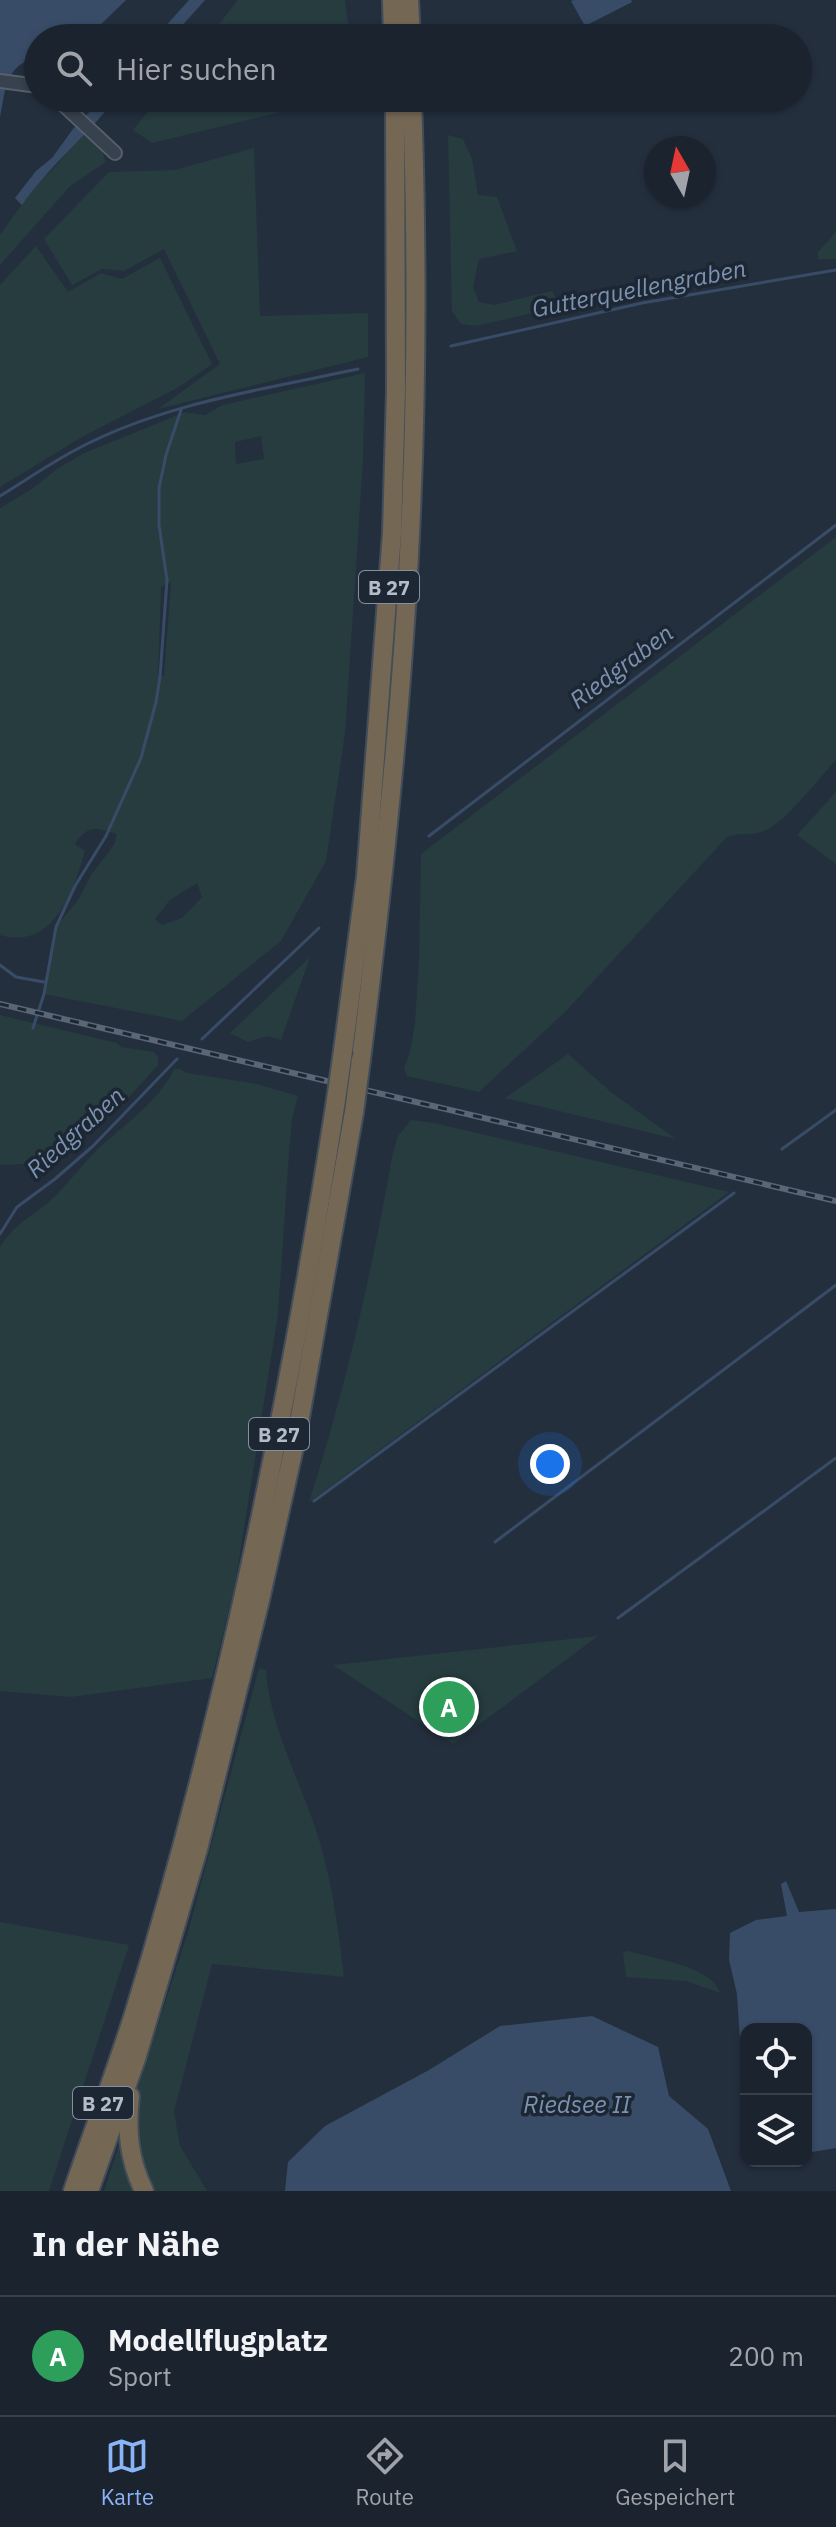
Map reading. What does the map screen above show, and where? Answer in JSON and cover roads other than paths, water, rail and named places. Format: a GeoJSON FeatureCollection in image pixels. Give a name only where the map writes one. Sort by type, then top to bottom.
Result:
{"type":"FeatureCollection","features":[{"type":"Feature","properties":{"kind":"highway"},"geometry":{"type":"LineString","coordinates":[[392,0],[393,24]]}},
{"type":"Feature","properties":{"kind":"highway"},"geometry":{"type":"LineString","coordinates":[[409,0],[410,24]]}},
{"type":"Feature","properties":{"kind":"highway","name":"B 27"},"geometry":{"type":"LineString","coordinates":[[89,2191],[136,2059],[198,1849],[263,1589],[297,1434],[354,1112],[383,879],[410,534],[414,327],[404,121],[400,112]]}},
{"type":"Feature","properties":{"kind":"highway","name":"B 27"},"geometry":{"type":"LineString","coordinates":[[73,2191],[133,2015],[206,1756],[244,1600],[289,1382],[335,1107],[366,877],[392,533],[404,121],[407,112]]}},
{"type":"Feature","properties":{"kind":"highway"},"geometry":{"type":"LineString","coordinates":[[136,2059],[138,2071],[130,2095],[128,2135],[131,2161],[144,2191]]}},
{"type":"Feature","properties":{"kind":"street"},"geometry":{"type":"LineString","coordinates":[[0,81],[24,83]]}},
{"type":"Feature","properties":{"kind":"street"},"geometry":{"type":"LineString","coordinates":[[71,112],[115,153]]}},
{"type":"Feature","properties":{"kind":"water"},"geometry":{"type":"Polygon","coordinates":[[[0,0],[126,0],[101,24],[24,24],[24,63],[9,79],[0,117],[0,0]]]}},
{"type":"Feature","properties":{"kind":"water"},"geometry":{"type":"Polygon","coordinates":[[[189,0],[205,0],[184,24],[168,24],[189,0]]]}},
{"type":"Feature","properties":{"kind":"water"},"geometry":{"type":"Polygon","coordinates":[[[631,0],[632,2],[584,24],[571,1],[631,0]]]}},
{"type":"Feature","properties":{"kind":"water"},"geometry":{"type":"Polygon","coordinates":[[[89,112],[104,112],[22,205],[15,198],[36,171],[52,158],[89,112]]]}},
{"type":"Feature","properties":{"kind":"water"},"geometry":{"type":"Polygon","coordinates":[[[786,1881],[799,1912],[836,1909],[836,2148],[812,2152],[812,2023],[740,2023],[740,2039],[737,1994],[729,1960],[730,1933],[756,1920],[787,1916],[781,1884],[786,1881]]]}},
{"type":"Feature","properties":{"kind":"water","name":"Riedsee II"},"geometry":{"type":"Polygon","coordinates":[[[592,2016],[658,2047],[669,2096],[708,2129],[731,2191],[285,2191],[288,2162],[325,2126],[429,2070],[500,2026],[592,2016]]]}},
{"type":"Feature","properties":{"kind":"waterway","name":"Gutterquellengraben"},"geometry":{"type":"LineString","coordinates":[[451,346],[642,303],[836,270]]}},
{"type":"Feature","properties":{"kind":"waterway","name":"Gutterquellengraben"},"geometry":{"type":"LineString","coordinates":[[0,496],[79,448],[146,419],[216,399],[358,369]]}},
{"type":"Feature","properties":{"kind":"waterway"},"geometry":{"type":"LineString","coordinates":[[33,1028],[44,994],[56,927],[75,886],[106,836],[141,758],[156,702],[167,580],[159,525],[159,488],[181,410]]}},
{"type":"Feature","properties":{"kind":"waterway","name":"Riedgraben"},"geometry":{"type":"LineString","coordinates":[[429,836],[836,525]]}},
{"type":"Feature","properties":{"kind":"waterway","name":"Riedgraben"},"geometry":{"type":"LineString","coordinates":[[202,1039],[319,928]]}},
{"type":"Feature","properties":{"kind":"waterway"},"geometry":{"type":"LineString","coordinates":[[0,965],[16,977],[44,982]]}},
{"type":"Feature","properties":{"kind":"waterway","name":"Riedgraben"},"geometry":{"type":"LineString","coordinates":[[0,1234],[17,1207],[93,1146],[177,1059]]}},
{"type":"Feature","properties":{"kind":"waterway"},"geometry":{"type":"LineString","coordinates":[[782,1149],[836,1110]]}},
{"type":"Feature","properties":{"kind":"waterway"},"geometry":{"type":"LineString","coordinates":[[314,1501],[734,1193]]}},
{"type":"Feature","properties":{"kind":"waterway"},"geometry":{"type":"LineString","coordinates":[[495,1542],[836,1285]]}},
{"type":"Feature","properties":{"kind":"waterway"},"geometry":{"type":"LineString","coordinates":[[618,1618],[836,1458]]}},
{"type":"Feature","properties":{"kind":"railway"},"geometry":{"type":"LineString","coordinates":[[0,1004],[836,1201]]}},
{"type":"Feature","properties":{"kind":"place","name":"Modellflugplatz"},"geometry":{"type":"Point","coordinates":[449,1707]}}]}
